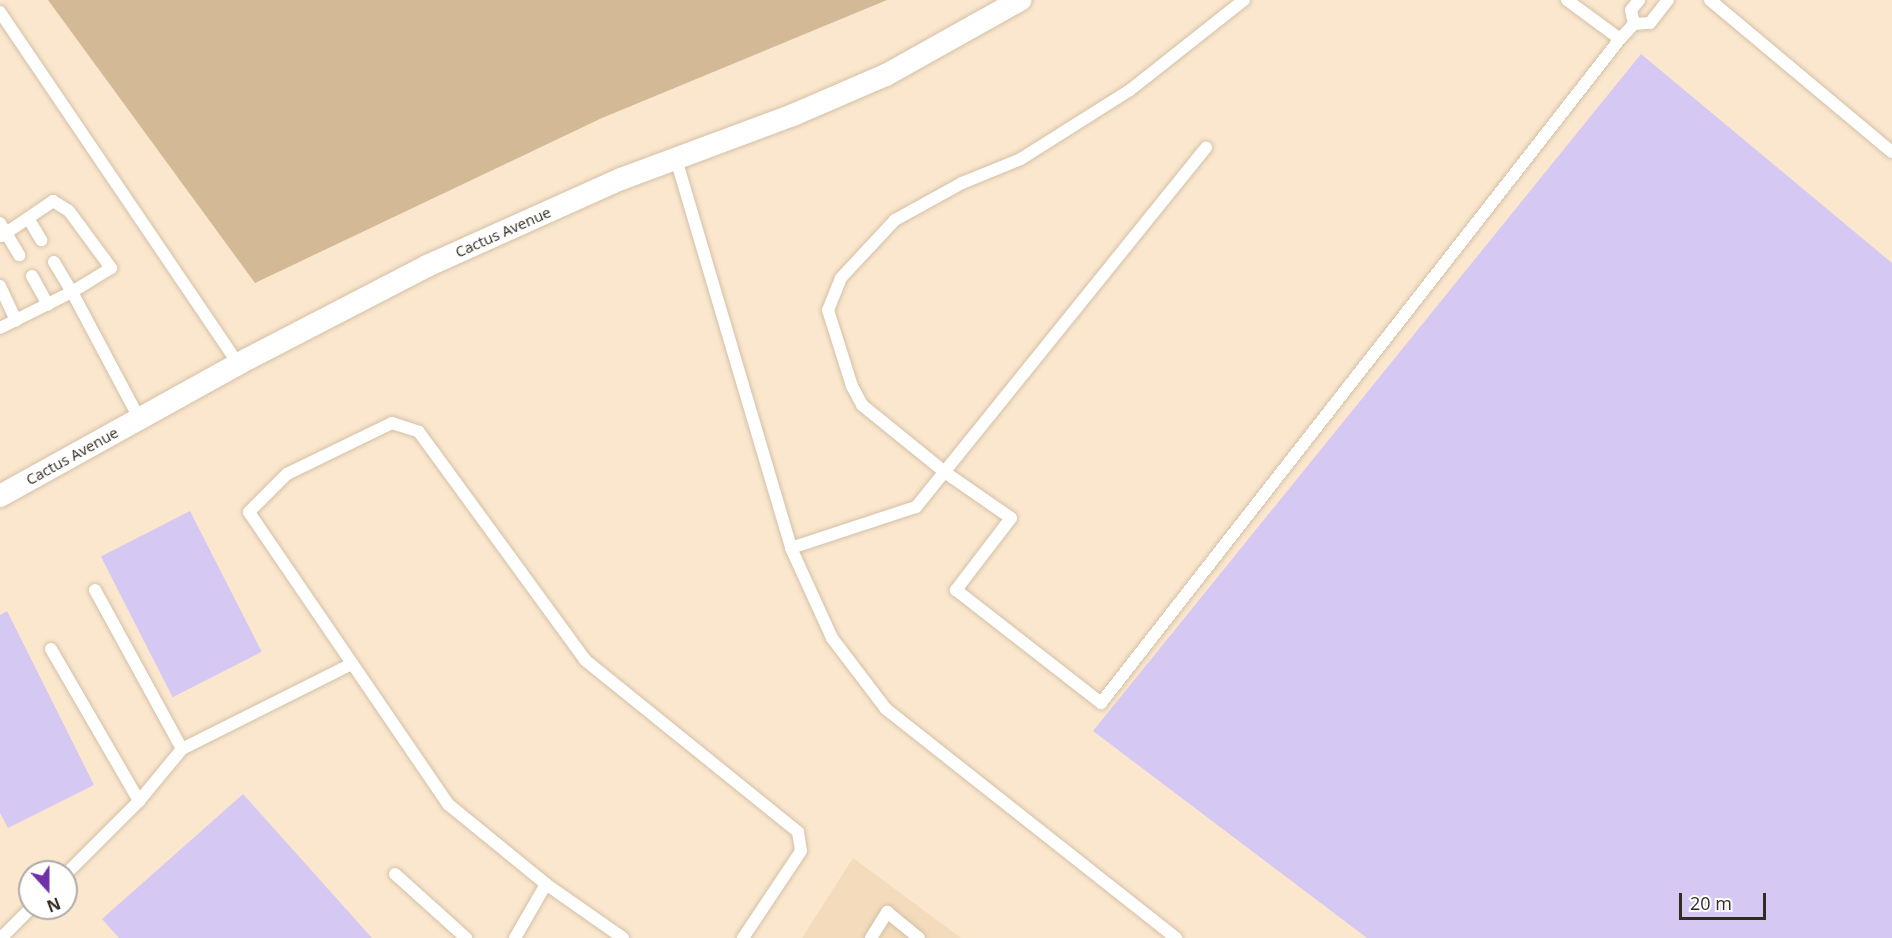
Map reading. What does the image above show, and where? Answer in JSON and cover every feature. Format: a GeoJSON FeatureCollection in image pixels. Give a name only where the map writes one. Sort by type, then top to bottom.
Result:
{"type":"FeatureCollection","features":[{"type":"Feature","properties":{"kind":"street","name":"Cactus Avenue"},"geometry":{"type":"LineString","coordinates":[[0,495],[238,364],[427,266],[621,179],[886,75],[1020,0]]}},
{"type":"Feature","properties":{"kind":"lane"},"geometry":{"type":"LineString","coordinates":[[1244,0],[1130,90],[1022,159],[963,183],[895,220],[841,278],[828,310],[862,405],[946,473],[1011,518],[956,590],[1101,703],[1620,39],[1634,24],[1650,22],[1668,0]]}},
{"type":"Feature","properties":{"kind":"lane"},"geometry":{"type":"LineString","coordinates":[[1567,0],[1620,39]]}},
{"type":"Feature","properties":{"kind":"lane"},"geometry":{"type":"LineString","coordinates":[[1634,24],[1631,10],[1639,0]]}},
{"type":"Feature","properties":{"kind":"lane"},"geometry":{"type":"LineString","coordinates":[[1710,0],[1892,152]]}},
{"type":"Feature","properties":{"kind":"lane"},"geometry":{"type":"LineString","coordinates":[[0,12],[238,364]]}},
{"type":"Feature","properties":{"kind":"lane"},"geometry":{"type":"LineString","coordinates":[[791,548],[916,507],[946,473],[1206,147]]}},
{"type":"Feature","properties":{"kind":"lane"},"geometry":{"type":"LineString","coordinates":[[676,159],[791,548],[832,638],[886,709],[1176,938]]}},
{"type":"Feature","properties":{"kind":"lane"},"geometry":{"type":"LineString","coordinates":[[0,328],[72,292],[111,268],[69,211],[53,201],[28,218],[2,231],[19,255]]}},
{"type":"Feature","properties":{"kind":"lane"},"geometry":{"type":"LineString","coordinates":[[28,218],[41,240]]}},
{"type":"Feature","properties":{"kind":"lane"},"geometry":{"type":"LineString","coordinates":[[54,262],[139,418]]}},
{"type":"Feature","properties":{"kind":"lane"},"geometry":{"type":"LineString","coordinates":[[32,276],[48,304]]}},
{"type":"Feature","properties":{"kind":"lane"},"geometry":{"type":"LineString","coordinates":[[0,286],[16,321]]}},
{"type":"Feature","properties":{"kind":"lane"},"geometry":{"type":"LineString","coordinates":[[623,938],[546,884],[448,804],[249,512],[287,474],[392,423],[419,432],[585,660],[798,832],[801,851],[743,938]]}},
{"type":"Feature","properties":{"kind":"lane"},"geometry":{"type":"LineString","coordinates":[[95,590],[182,749]]}},
{"type":"Feature","properties":{"kind":"lane"},"geometry":{"type":"LineString","coordinates":[[51,649],[139,801]]}},
{"type":"Feature","properties":{"kind":"lane"},"geometry":{"type":"LineString","coordinates":[[78,862],[139,801],[182,749],[352,664]]}},
{"type":"Feature","properties":{"kind":"lane"},"geometry":{"type":"LineString","coordinates":[[395,874],[466,938]]}},
{"type":"Feature","properties":{"kind":"lane"},"geometry":{"type":"LineString","coordinates":[[515,938],[546,884]]}},
{"type":"Feature","properties":{"kind":"lane"},"geometry":{"type":"LineString","coordinates":[[871,938],[887,912],[919,938]]}},
{"type":"Feature","properties":{"kind":"lane"},"geometry":{"type":"LineString","coordinates":[[1,938],[19,920]]}},
{"type":"Feature","properties":{"kind":"shaded area"},"geometry":{"type":"Polygon","coordinates":[[[48,0],[887,0],[602,118],[255,283],[48,0]]]}},
{"type":"Feature","properties":{"kind":"shaded area"},"geometry":{"type":"Polygon","coordinates":[[[853,858],[961,938],[802,938],[853,858]]]}},
{"type":"Feature","properties":{"kind":"building"},"geometry":{"type":"Polygon","coordinates":[[[1641,54],[1892,263],[1892,938],[1367,938],[1093,731],[1641,54]]]}},
{"type":"Feature","properties":{"kind":"building"},"geometry":{"type":"Polygon","coordinates":[[[190,511],[262,652],[173,697],[101,556],[190,511]]]}},
{"type":"Feature","properties":{"kind":"building"},"geometry":{"type":"Polygon","coordinates":[[[7,611],[94,785],[8,828],[0,813],[0,615],[7,611]]]}},
{"type":"Feature","properties":{"kind":"building"},"geometry":{"type":"Polygon","coordinates":[[[243,794],[372,938],[119,938],[102,919],[243,794]]]}}]}
